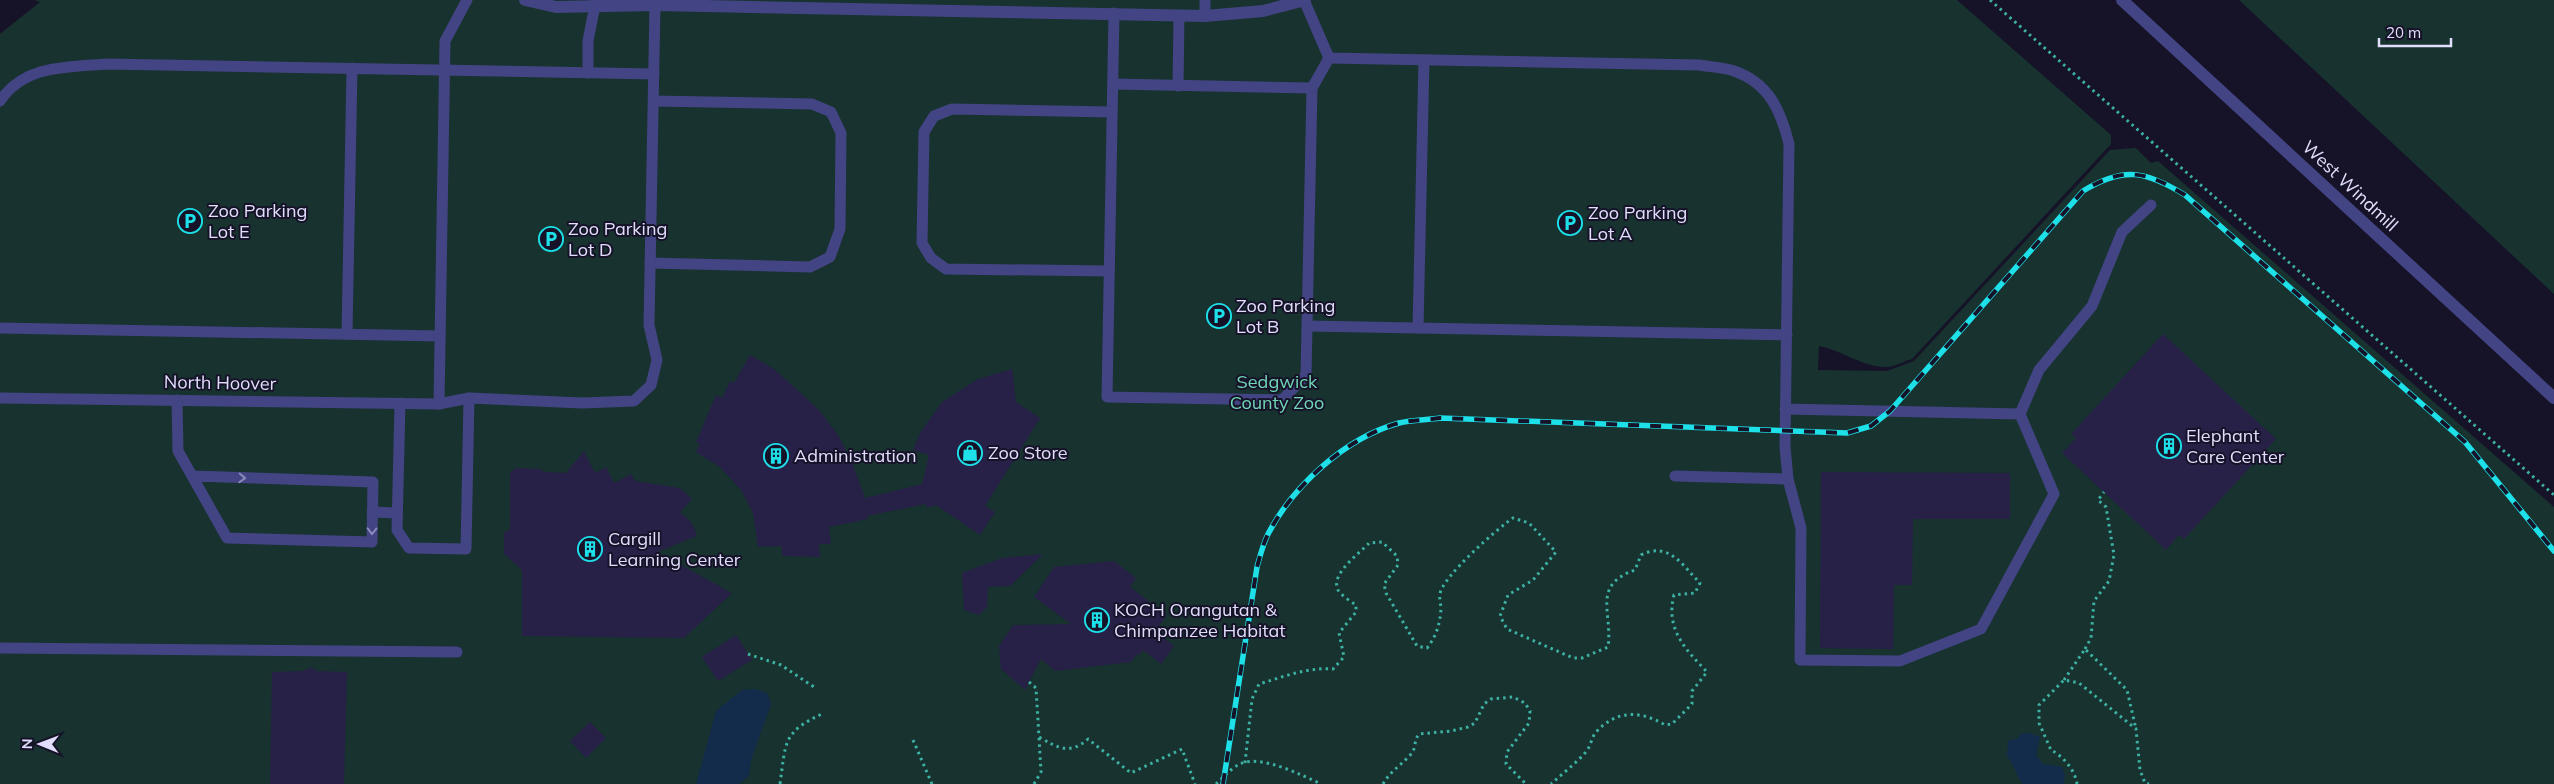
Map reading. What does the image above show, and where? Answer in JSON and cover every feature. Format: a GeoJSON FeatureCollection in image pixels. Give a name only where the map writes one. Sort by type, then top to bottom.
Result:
{"type":"FeatureCollection","features":[{"type":"Feature","properties":{"kind":"street"},"geometry":{"type":"LineString","coordinates":[[525,0],[556,7],[595,3],[1114,13],[1179,16],[1205,16],[1263,11],[1305,0]]}},
{"type":"Feature","properties":{"kind":"street","name":"West Windmill"},"geometry":{"type":"LineString","coordinates":[[2122,0],[2554,398]]}},
{"type":"Feature","properties":{"kind":"lane"},"geometry":{"type":"LineString","coordinates":[[439,404],[445,41],[467,0]]}},
{"type":"Feature","properties":{"kind":"lane"},"geometry":{"type":"LineString","coordinates":[[1205,0],[1205,16]]}},
{"type":"Feature","properties":{"kind":"lane"},"geometry":{"type":"LineString","coordinates":[[1305,0],[1329,58]]}},
{"type":"Feature","properties":{"kind":"lane"},"geometry":{"type":"LineString","coordinates":[[588,73],[588,41],[595,3]]}},
{"type":"Feature","properties":{"kind":"lane","name":"North Hoover"},"geometry":{"type":"LineString","coordinates":[[0,398],[400,404],[439,404],[470,398],[582,403],[634,402],[651,385],[657,360],[649,325],[655,5]]}},
{"type":"Feature","properties":{"kind":"lane"},"geometry":{"type":"LineString","coordinates":[[1114,13],[1107,397],[1282,400],[1306,375],[1312,88],[1329,58]]}},
{"type":"Feature","properties":{"kind":"lane"},"geometry":{"type":"LineString","coordinates":[[1178,86],[1179,16]]}},
{"type":"Feature","properties":{"kind":"lane"},"geometry":{"type":"LineString","coordinates":[[1329,58],[1699,65],[1734,70],[1758,84],[1777,104],[1789,144],[1784,447],[1788,479],[1801,528],[1800,660],[1900,661],[1981,628],[2054,494],[2020,414],[2039,370],[2092,306],[2122,232],[2151,205]]}},
{"type":"Feature","properties":{"kind":"lane"},"geometry":{"type":"LineString","coordinates":[[1418,328],[1424,60]]}},
{"type":"Feature","properties":{"kind":"lane"},"geometry":{"type":"LineString","coordinates":[[0,101],[9,87],[23,78],[64,67],[107,64],[654,74]]}},
{"type":"Feature","properties":{"kind":"lane"},"geometry":{"type":"LineString","coordinates":[[347,334],[352,68]]}},
{"type":"Feature","properties":{"kind":"lane"},"geometry":{"type":"LineString","coordinates":[[1113,84],[1312,88]]}},
{"type":"Feature","properties":{"kind":"lane"},"geometry":{"type":"LineString","coordinates":[[650,263],[810,267],[830,257],[840,229],[841,133],[831,112],[812,104],[654,101]]}},
{"type":"Feature","properties":{"kind":"lane"},"geometry":{"type":"LineString","coordinates":[[1109,271],[946,269],[931,258],[922,243],[924,132],[934,116],[952,109],[1112,112]]}},
{"type":"Feature","properties":{"kind":"lane"},"geometry":{"type":"LineString","coordinates":[[1308,326],[1786,335]]}},
{"type":"Feature","properties":{"kind":"lane"},"geometry":{"type":"LineString","coordinates":[[0,328],[440,336]]}},
{"type":"Feature","properties":{"kind":"lane"},"geometry":{"type":"LineString","coordinates":[[400,404],[397,530],[408,548],[466,549],[470,398]]}},
{"type":"Feature","properties":{"kind":"lane"},"geometry":{"type":"LineString","coordinates":[[177,400],[178,451],[227,538],[372,542],[373,482],[193,476]]}},
{"type":"Feature","properties":{"kind":"lane"},"geometry":{"type":"LineString","coordinates":[[1785,409],[2020,414]]}},
{"type":"Feature","properties":{"kind":"lane"},"geometry":{"type":"LineString","coordinates":[[1675,476],[1788,479]]}},
{"type":"Feature","properties":{"kind":"lane"},"geometry":{"type":"LineString","coordinates":[[372,512],[398,513]]}},
{"type":"Feature","properties":{"kind":"lane"},"geometry":{"type":"LineString","coordinates":[[0,648],[457,652]]}},
{"type":"Feature","properties":{"kind":"path"},"geometry":{"type":"LineString","coordinates":[[1990,0],[2554,495]]}},
{"type":"Feature","properties":{"kind":"path"},"geometry":{"type":"LineString","coordinates":[[2077,784],[2076,778],[2061,755],[2051,750],[2039,723],[2039,705],[2064,680],[2085,649],[2091,638],[2094,601],[2109,581],[2114,556],[2106,507],[2098,500],[2104,492]]}},
{"type":"Feature","properties":{"kind":"path"},"geometry":{"type":"LineString","coordinates":[[1245,763],[1252,699],[1259,684],[1303,671],[1320,668],[1332,669],[1344,657],[1339,633],[1356,612],[1356,606],[1339,592],[1336,584],[1338,576],[1369,543],[1382,542],[1397,556],[1398,565],[1384,584],[1386,593],[1417,646],[1427,648],[1436,637],[1441,609],[1440,593],[1455,569],[1497,529],[1513,518],[1529,522],[1556,552],[1533,580],[1508,595],[1500,616],[1507,629],[1573,658],[1582,658],[1608,647],[1610,636],[1606,602],[1608,588],[1621,575],[1635,570],[1641,554],[1652,549],[1668,551],[1700,583],[1695,593],[1674,595],[1672,604],[1675,629],[1680,642],[1707,672],[1692,691],[1692,704],[1672,724],[1666,725],[1651,716],[1640,713],[1627,714],[1612,721],[1596,732],[1587,751],[1551,784]]}},
{"type":"Feature","properties":{"kind":"path"},"geometry":{"type":"LineString","coordinates":[[2085,649],[2127,690],[2136,729],[2140,770],[2145,783],[2149,784]]}},
{"type":"Feature","properties":{"kind":"path"},"geometry":{"type":"LineString","coordinates":[[748,654],[781,665],[814,687]]}},
{"type":"Feature","properties":{"kind":"path"},"geometry":{"type":"LineString","coordinates":[[2064,680],[2078,683],[2136,729]]}},
{"type":"Feature","properties":{"kind":"path"},"geometry":{"type":"LineString","coordinates":[[1029,682],[1036,688],[1042,772],[1034,784]]}},
{"type":"Feature","properties":{"kind":"path"},"geometry":{"type":"LineString","coordinates":[[1384,784],[1388,776],[1413,751],[1415,739],[1419,734],[1451,732],[1468,727],[1475,723],[1484,704],[1491,699],[1513,697],[1525,703],[1530,712],[1529,723],[1507,752],[1506,764],[1526,784]]}},
{"type":"Feature","properties":{"kind":"path"},"geometry":{"type":"LineString","coordinates":[[780,784],[786,740],[804,722],[824,712]]}},
{"type":"Feature","properties":{"kind":"path"},"geometry":{"type":"LineString","coordinates":[[1039,737],[1055,747],[1068,750],[1080,746],[1088,739],[1131,773],[1182,749],[1195,784]]}},
{"type":"Feature","properties":{"kind":"path"},"geometry":{"type":"LineString","coordinates":[[913,740],[932,784]]}},
{"type":"Feature","properties":{"kind":"path"},"geometry":{"type":"LineString","coordinates":[[1216,784],[1240,764],[1245,763],[1267,763],[1321,784]]}},
{"type":"Feature","properties":{"kind":"green space","name":"Sedgwick County Zoo"},"geometry":{"type":"Polygon","coordinates":[[[34,0],[1957,0],[2111,135],[2111,144],[1912,359],[1889,367],[1877,366],[1819,346],[1818,370],[1887,371],[1914,361],[2110,150],[2136,148],[2151,163],[2158,161],[2554,507],[2554,784],[0,784],[0,34],[40,2],[34,0]]]}},
{"type":"Feature","properties":{"kind":"green space"},"geometry":{"type":"Polygon","coordinates":[[[2239,0],[2554,0],[2554,294],[2239,0]]]}},
{"type":"Feature","properties":{"kind":"water"},"geometry":{"type":"Polygon","coordinates":[[[756,689],[767,693],[771,704],[751,760],[749,776],[739,784],[696,784],[716,711],[742,690],[756,689]]]}},
{"type":"Feature","properties":{"kind":"water"},"geometry":{"type":"Polygon","coordinates":[[[2021,733],[2030,733],[2040,737],[2036,755],[2043,764],[2062,767],[2065,775],[2064,784],[2023,784],[2007,757],[2008,741],[2018,738],[2021,733]]]}},
{"type":"Feature","properties":{"kind":"building","name":"Elephant Care Center"},"geometry":{"type":"Polygon","coordinates":[[[2163,334],[2276,439],[2184,539],[2179,535],[2166,550],[2062,453],[2076,438],[2071,434],[2163,334]]]}},
{"type":"Feature","properties":{"kind":"building","name":"Administration"},"geometry":{"type":"Polygon","coordinates":[[[750,355],[774,369],[819,410],[838,435],[852,462],[865,498],[922,484],[929,455],[913,450],[920,433],[942,402],[978,379],[1012,369],[1016,402],[1040,418],[985,506],[995,512],[980,535],[936,505],[927,508],[926,504],[867,516],[868,519],[829,527],[831,544],[819,544],[820,557],[782,556],[782,546],[758,547],[753,513],[741,490],[720,467],[696,452],[700,444],[696,442],[716,395],[722,398],[730,381],[734,383],[750,355]]]}},
{"type":"Feature","properties":{"kind":"building","name":"Cargill Learning Center"},"geometry":{"type":"Polygon","coordinates":[[[584,451],[595,473],[606,467],[614,483],[631,474],[635,481],[680,488],[692,499],[680,512],[692,523],[697,536],[657,552],[732,593],[684,638],[522,636],[522,570],[504,554],[504,533],[510,529],[510,473],[516,468],[566,473],[584,451]]]}},
{"type":"Feature","properties":{"kind":"building"},"geometry":{"type":"Polygon","coordinates":[[[1821,472],[2010,473],[2010,519],[1913,519],[1912,585],[1894,585],[1893,649],[1820,648],[1821,472]]]}},
{"type":"Feature","properties":{"kind":"building"},"geometry":{"type":"Polygon","coordinates":[[[1043,554],[1010,586],[988,587],[987,607],[979,615],[964,610],[962,573],[1002,558],[1043,554]]]}},
{"type":"Feature","properties":{"kind":"building","name":"KOCH Orangutan & Chimpanzee Habitat"},"geometry":{"type":"Polygon","coordinates":[[[1114,561],[1136,578],[1130,587],[1167,615],[1155,631],[1174,646],[1161,664],[1143,650],[1131,662],[1055,671],[1041,659],[1025,690],[1001,669],[999,646],[1013,625],[1071,624],[1034,597],[1054,567],[1114,561]]]}},
{"type":"Feature","properties":{"kind":"building"},"geometry":{"type":"Polygon","coordinates":[[[736,635],[752,660],[718,681],[702,657],[736,635]]]}},
{"type":"Feature","properties":{"kind":"building"},"geometry":{"type":"Polygon","coordinates":[[[311,667],[317,671],[347,672],[344,784],[270,784],[272,672],[303,671],[311,667]]]}},
{"type":"Feature","properties":{"kind":"building"},"geometry":{"type":"Polygon","coordinates":[[[590,722],[606,738],[586,758],[570,741],[590,722]]]}},
{"type":"Feature","properties":{"kind":"railway"},"geometry":{"type":"LineString","coordinates":[[1223,784],[1257,567],[1263,546],[1268,534],[1291,499],[1306,482],[1340,452],[1379,430],[1399,423],[1440,418],[1847,433],[1871,426],[1890,411],[2083,191],[2098,183],[2123,175],[2146,177],[2185,195],[2465,442],[2554,551]]}},
{"type":"Feature","properties":{"kind":"place","name":"Zoo Parking Lot E"},"geometry":{"type":"Point","coordinates":[190,221]}},
{"type":"Feature","properties":{"kind":"place","name":"Zoo Parking Lot A"},"geometry":{"type":"Point","coordinates":[1570,223]}},
{"type":"Feature","properties":{"kind":"place","name":"Zoo Parking Lot D"},"geometry":{"type":"Point","coordinates":[551,239]}},
{"type":"Feature","properties":{"kind":"place","name":"Zoo Parking Lot B"},"geometry":{"type":"Point","coordinates":[1219,316]}},
{"type":"Feature","properties":{"kind":"place","name":"Elephant Care Center"},"geometry":{"type":"Point","coordinates":[2169,446]}},
{"type":"Feature","properties":{"kind":"place","name":"Zoo Store"},"geometry":{"type":"Point","coordinates":[970,453]}},
{"type":"Feature","properties":{"kind":"place","name":"Administration"},"geometry":{"type":"Point","coordinates":[776,456]}},
{"type":"Feature","properties":{"kind":"place","name":"Cargill Learning Center"},"geometry":{"type":"Point","coordinates":[590,549]}},
{"type":"Feature","properties":{"kind":"place","name":"KOCH Orangutan & Chimpanzee Habitat"},"geometry":{"type":"Point","coordinates":[1097,620]}}]}
